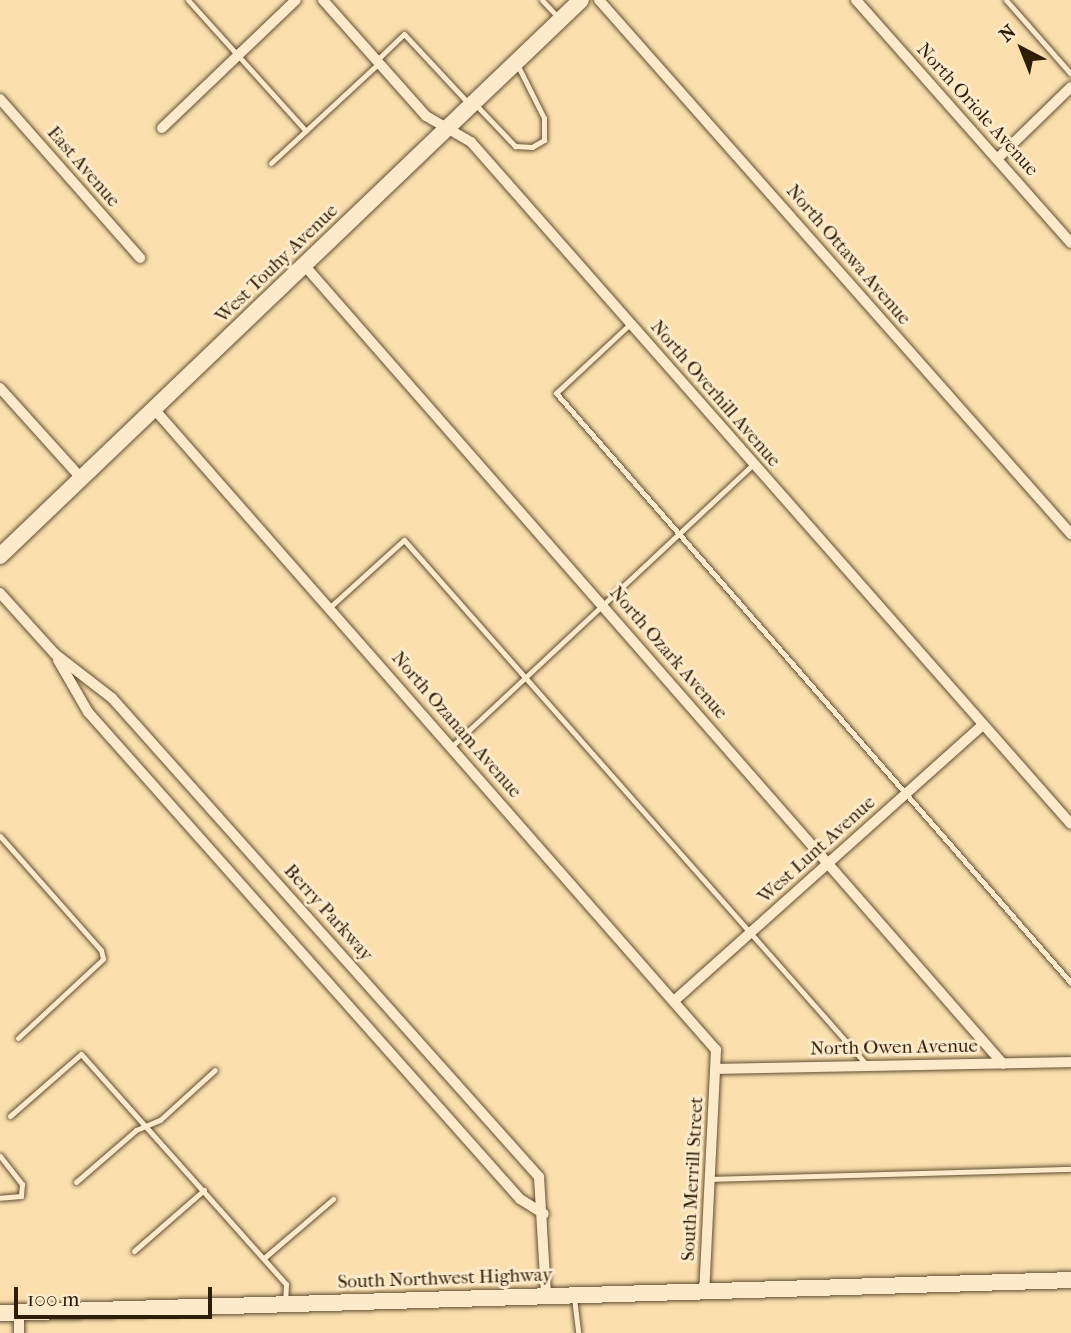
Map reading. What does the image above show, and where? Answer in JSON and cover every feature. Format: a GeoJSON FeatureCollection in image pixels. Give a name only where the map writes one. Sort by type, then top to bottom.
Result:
{"type":"FeatureCollection","features":[{"type":"Feature","properties":{"kind":"main road","name":"West Touhy Avenue"},"geometry":{"type":"LineString","coordinates":[[0,556],[581,0]]}},
{"type":"Feature","properties":{"kind":"main road","name":"South Northwest Highway"},"geometry":{"type":"LineString","coordinates":[[0,1312],[1071,1280]]}},
{"type":"Feature","properties":{"kind":"street"},"geometry":{"type":"LineString","coordinates":[[162,128],[296,0]]}},
{"type":"Feature","properties":{"kind":"street","name":"North Overhill Avenue"},"geometry":{"type":"LineString","coordinates":[[323,0],[426,116],[471,142],[1071,824]]}},
{"type":"Feature","properties":{"kind":"street","name":"North Ottawa Avenue"},"geometry":{"type":"LineString","coordinates":[[599,0],[1071,534]]}},
{"type":"Feature","properties":{"kind":"street","name":"North Oriole Avenue"},"geometry":{"type":"LineString","coordinates":[[856,0],[1071,243]]}},
{"type":"Feature","properties":{"kind":"street"},"geometry":{"type":"LineString","coordinates":[[997,159],[1071,88]]}},
{"type":"Feature","properties":{"kind":"street","name":"East Avenue"},"geometry":{"type":"LineString","coordinates":[[0,99],[140,258]]}},
{"type":"Feature","properties":{"kind":"street","name":"North Ozark Avenue"},"geometry":{"type":"LineString","coordinates":[[305,266],[1003,1064]]}},
{"type":"Feature","properties":{"kind":"street"},"geometry":{"type":"LineString","coordinates":[[0,388],[82,479]]}},
{"type":"Feature","properties":{"kind":"street","name":"North Ozanam Avenue"},"geometry":{"type":"LineString","coordinates":[[155,410],[716,1050],[717,1069]]}},
{"type":"Feature","properties":{"kind":"street","name":"Berry Parkway"},"geometry":{"type":"LineString","coordinates":[[0,593],[55,654],[112,698],[539,1177],[544,1214],[546,1296]]}},
{"type":"Feature","properties":{"kind":"street","name":"Berry Parkway"},"geometry":{"type":"LineString","coordinates":[[55,654],[88,712],[520,1199],[544,1214]]}},
{"type":"Feature","properties":{"kind":"street","name":"West Lunt Avenue"},"geometry":{"type":"LineString","coordinates":[[674,1001],[983,725]]}},
{"type":"Feature","properties":{"kind":"street","name":"North Owen Avenue"},"geometry":{"type":"LineString","coordinates":[[717,1069],[1071,1062]]}},
{"type":"Feature","properties":{"kind":"street","name":"South Merrill Street"},"geometry":{"type":"LineString","coordinates":[[704,1292],[717,1069]]}},
{"type":"Feature","properties":{"kind":"street"},"geometry":{"type":"LineString","coordinates":[[19,1312],[19,1333]]}},
{"type":"Feature","properties":{"kind":"lane"},"geometry":{"type":"LineString","coordinates":[[188,0],[306,131]]}},
{"type":"Feature","properties":{"kind":"lane"},"geometry":{"type":"LineString","coordinates":[[542,0],[561,20]]}},
{"type":"Feature","properties":{"kind":"lane"},"geometry":{"type":"LineString","coordinates":[[1006,0],[1071,74]]}},
{"type":"Feature","properties":{"kind":"lane"},"geometry":{"type":"LineString","coordinates":[[271,163],[404,34],[514,146],[532,147],[544,140],[544,118],[516,63]]}},
{"type":"Feature","properties":{"kind":"lane"},"geometry":{"type":"LineString","coordinates":[[631,324],[556,393],[677,535],[1071,983]]}},
{"type":"Feature","properties":{"kind":"lane"},"geometry":{"type":"LineString","coordinates":[[452,747],[754,464]]}},
{"type":"Feature","properties":{"kind":"lane"},"geometry":{"type":"LineString","coordinates":[[329,608],[404,540],[868,1066]]}},
{"type":"Feature","properties":{"kind":"lane"},"geometry":{"type":"LineString","coordinates":[[0,836],[101,950],[103,959],[18,1038]]}},
{"type":"Feature","properties":{"kind":"lane"},"geometry":{"type":"LineString","coordinates":[[10,1116],[81,1054],[286,1284],[285,1304]]}},
{"type":"Feature","properties":{"kind":"lane"},"geometry":{"type":"LineString","coordinates":[[76,1182],[136,1130],[148,1127],[215,1070]]}},
{"type":"Feature","properties":{"kind":"lane"},"geometry":{"type":"LineString","coordinates":[[0,1156],[22,1184],[21,1196],[0,1198]]}},
{"type":"Feature","properties":{"kind":"lane"},"geometry":{"type":"LineString","coordinates":[[710,1179],[1071,1169]]}},
{"type":"Feature","properties":{"kind":"lane"},"geometry":{"type":"LineString","coordinates":[[134,1251],[204,1190]]}},
{"type":"Feature","properties":{"kind":"lane"},"geometry":{"type":"LineString","coordinates":[[264,1258],[333,1199]]}},
{"type":"Feature","properties":{"kind":"lane"},"geometry":{"type":"LineString","coordinates":[[574,1296],[578,1333]]}}]}
